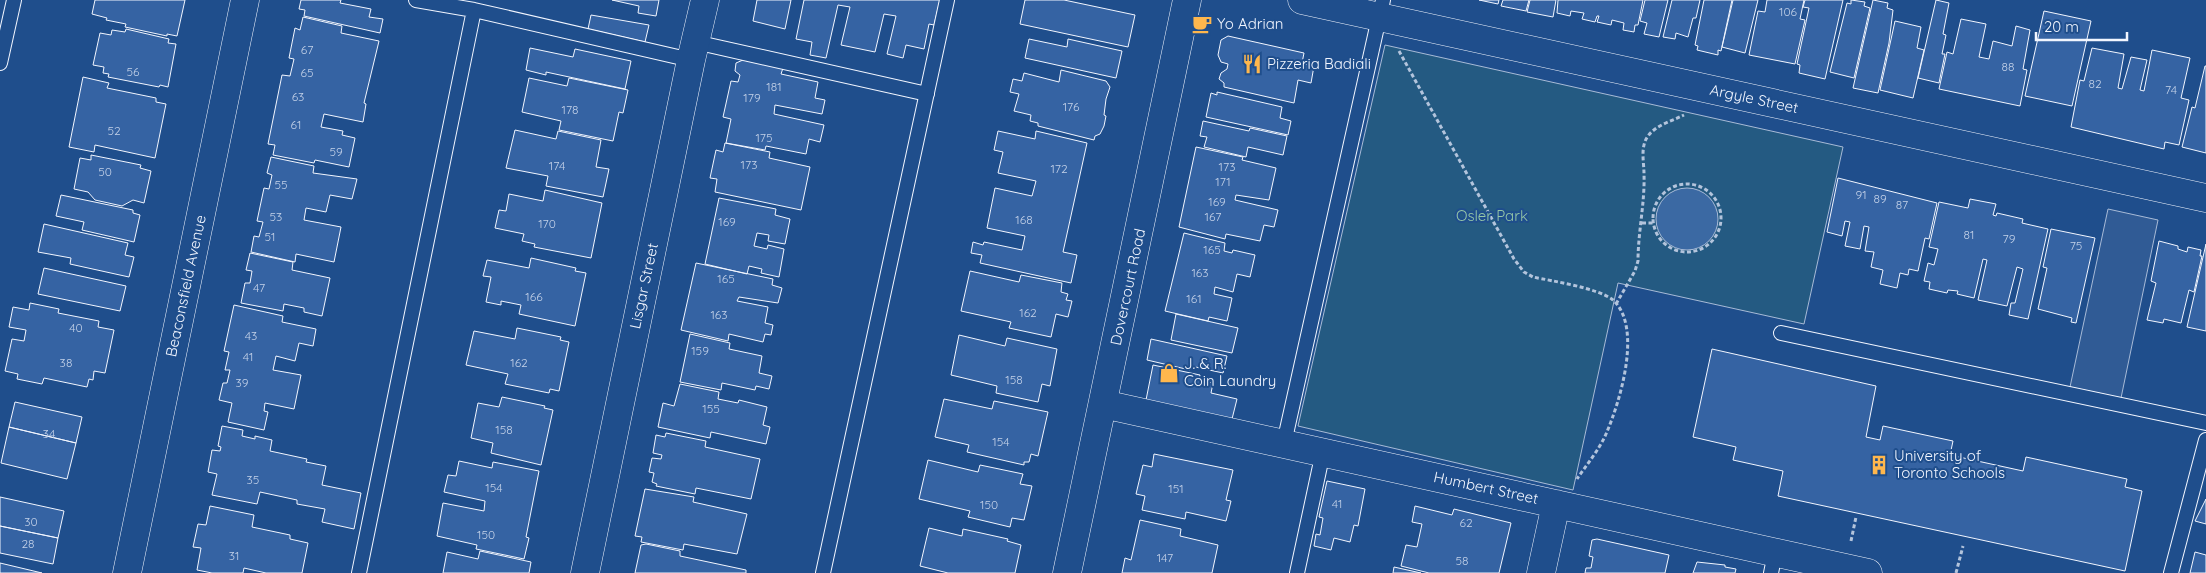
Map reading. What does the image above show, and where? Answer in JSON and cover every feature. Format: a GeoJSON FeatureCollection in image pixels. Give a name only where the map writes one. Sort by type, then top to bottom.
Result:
{"type":"FeatureCollection","features":[{"type":"Feature","properties":{"kind":"street","name":"Beaconsfield Avenue"},"geometry":{"type":"LineString","coordinates":[[127,573],[245,0]]}},
{"type":"Feature","properties":{"kind":"street","name":"Lisgar Street"},"geometry":{"type":"LineString","coordinates":[[585,573],[705,0]]}},
{"type":"Feature","properties":{"kind":"street","name":"Dovercourt Road"},"geometry":{"type":"LineString","coordinates":[[1067,573],[1187,0]]}},
{"type":"Feature","properties":{"kind":"street","name":"Argyle Street"},"geometry":{"type":"LineString","coordinates":[[1302,0],[1381,9],[2206,198]]}},
{"type":"Feature","properties":{"kind":"street","name":"Humbert Street"},"geometry":{"type":"LineString","coordinates":[[1103,404],[1556,504],[1773,563],[1868,573]]}},
{"type":"Feature","properties":{"kind":"street"},"geometry":{"type":"LineString","coordinates":[[1540,573],[1556,504]]}},
{"type":"Feature","properties":{"kind":"lane"},"geometry":{"type":"LineString","coordinates":[[0,63],[14,0]]}},
{"type":"Feature","properties":{"kind":"lane"},"geometry":{"type":"LineString","coordinates":[[416,0],[927,94]]}},
{"type":"Feature","properties":{"kind":"lane"},"geometry":{"type":"LineString","coordinates":[[823,573],[947,0]]}},
{"type":"Feature","properties":{"kind":"lane"},"geometry":{"type":"LineString","coordinates":[[1284,444],[1381,9]]}},
{"type":"Feature","properties":{"kind":"lane"},"geometry":{"type":"LineString","coordinates":[[359,573],[474,10]]}},
{"type":"Feature","properties":{"kind":"lane"},"geometry":{"type":"LineString","coordinates":[[1781,333],[2206,424]]}},
{"type":"Feature","properties":{"kind":"lane"},"geometry":{"type":"LineString","coordinates":[[2171,573],[2206,440]]}},
{"type":"Feature","properties":{"kind":"lane"},"geometry":{"type":"LineString","coordinates":[[1297,573],[1323,452]]}},
{"type":"Feature","properties":{"kind":"path"},"geometry":{"type":"LineString","coordinates":[[1395,44],[1514,259],[1524,272],[1533,277],[1598,292],[1616,304],[1624,315],[1628,338],[1624,376],[1606,434],[1575,483]]}},
{"type":"Feature","properties":{"kind":"path"},"geometry":{"type":"LineString","coordinates":[[1616,304],[1636,269],[1644,202],[1643,152],[1645,141],[1652,131],[1661,125],[1686,114],[1687,108]]}},
{"type":"Feature","properties":{"kind":"path"},"geometry":{"type":"LineString","coordinates":[[1681,184],[1698,186],[1708,191],[1716,200],[1722,216],[1719,232],[1713,242],[1703,249],[1691,253],[1679,252],[1665,244],[1657,235],[1653,223],[1658,200],[1670,189],[1681,184]]}},
{"type":"Feature","properties":{"kind":"path"},"geometry":{"type":"LineString","coordinates":[[1642,223],[1653,223]]}},
{"type":"Feature","properties":{"kind":"path"},"geometry":{"type":"LineString","coordinates":[[1850,545],[1856,517]]}},
{"type":"Feature","properties":{"kind":"path"},"geometry":{"type":"LineString","coordinates":[[1956,573],[1963,546]]}},
{"type":"Feature","properties":{"kind":"green space","name":"Osler Park"},"geometry":{"type":"Polygon","coordinates":[[[1385,45],[1843,147],[1804,324],[1618,283],[1573,490],[1298,426],[1385,45]]]}},
{"type":"Feature","properties":{"kind":"shaded area"},"geometry":{"type":"Polygon","coordinates":[[[1681,188],[1693,188],[1709,197],[1716,207],[1718,219],[1716,231],[1709,241],[1693,250],[1681,250],[1670,245],[1661,236],[1656,225],[1656,213],[1661,202],[1670,193],[1681,188]]]}},
{"type":"Feature","properties":{"kind":"shaded area"},"geometry":{"type":"Polygon","coordinates":[[[2108,209],[2158,220],[2121,398],[2070,387],[2108,209]]]}},
{"type":"Feature","properties":{"kind":"building"},"geometry":{"type":"Polygon","coordinates":[[[95,0],[185,0],[177,36],[167,34],[167,36],[125,27],[126,24],[106,20],[107,18],[92,14],[95,0]]]}},
{"type":"Feature","properties":{"kind":"building"},"geometry":{"type":"Polygon","coordinates":[[[301,0],[341,0],[340,3],[371,9],[369,17],[383,19],[380,33],[304,16],[305,10],[299,9],[301,0]]]}},
{"type":"Feature","properties":{"kind":"building"},"geometry":{"type":"Polygon","coordinates":[[[612,0],[659,0],[656,16],[638,13],[639,6],[612,0]]]}},
{"type":"Feature","properties":{"kind":"building"},"geometry":{"type":"Polygon","coordinates":[[[757,0],[791,0],[785,29],[753,21],[757,0]]]}},
{"type":"Feature","properties":{"kind":"building"},"geometry":{"type":"Polygon","coordinates":[[[804,0],[940,0],[934,25],[929,24],[924,49],[906,45],[903,58],[887,54],[896,16],[884,14],[875,52],[841,45],[850,7],[838,5],[826,58],[810,55],[812,42],[796,39],[804,0]]]}},
{"type":"Feature","properties":{"kind":"building"},"geometry":{"type":"Polygon","coordinates":[[[1025,0],[1064,0],[1135,15],[1128,47],[1020,24],[1025,0]]]}},
{"type":"Feature","properties":{"kind":"building"},"geometry":{"type":"Polygon","coordinates":[[[1479,0],[1499,0],[1498,4],[1479,0]]]}},
{"type":"Feature","properties":{"kind":"building"},"geometry":{"type":"Polygon","coordinates":[[[1503,0],[1529,0],[1526,11],[1501,6],[1503,0]]]}},
{"type":"Feature","properties":{"kind":"building"},"geometry":{"type":"Polygon","coordinates":[[[1530,0],[1556,0],[1553,17],[1527,12],[1530,0]]]}},
{"type":"Feature","properties":{"kind":"building"},"geometry":{"type":"Polygon","coordinates":[[[1558,0],[1643,0],[1638,25],[1635,25],[1634,32],[1623,30],[1624,23],[1612,20],[1611,25],[1597,22],[1599,16],[1597,16],[1595,22],[1582,19],[1584,13],[1571,11],[1570,16],[1557,13],[1558,0]]]}},
{"type":"Feature","properties":{"kind":"building"},"geometry":{"type":"Polygon","coordinates":[[[1645,0],[1668,0],[1659,37],[1644,34],[1647,23],[1640,21],[1645,0]]]}},
{"type":"Feature","properties":{"kind":"building"},"geometry":{"type":"Polygon","coordinates":[[[1672,0],[1700,0],[1696,18],[1693,18],[1688,37],[1676,33],[1675,39],[1663,37],[1672,0]]]}},
{"type":"Feature","properties":{"kind":"building"},"geometry":{"type":"Polygon","coordinates":[[[1704,0],[1732,0],[1721,51],[1718,50],[1718,55],[1697,50],[1698,46],[1695,45],[1704,0]]]}},
{"type":"Feature","properties":{"kind":"building"},"geometry":{"type":"Polygon","coordinates":[[[1733,0],[1758,0],[1745,53],[1722,47],[1733,0]]]}},
{"type":"Feature","properties":{"kind":"building"},"geometry":{"type":"Polygon","coordinates":[[[1767,0],[1804,0],[1800,19],[1805,20],[1795,64],[1749,55],[1758,11],[1765,12],[1767,0]]]}},
{"type":"Feature","properties":{"kind":"building"},"geometry":{"type":"Polygon","coordinates":[[[1805,0],[1843,0],[1825,79],[1799,73],[1800,65],[1797,64],[1809,8],[1803,7],[1805,0]]]}},
{"type":"Feature","properties":{"kind":"building"},"geometry":{"type":"Polygon","coordinates":[[[1851,0],[1865,2],[1864,6],[1870,8],[1854,78],[1830,72],[1847,3],[1851,4],[1851,0]]]}},
{"type":"Feature","properties":{"kind":"building"},"geometry":{"type":"Polygon","coordinates":[[[1873,0],[1888,3],[1887,8],[1893,10],[1889,43],[1878,93],[1853,88],[1873,0]]]}},
{"type":"Feature","properties":{"kind":"building"},"geometry":{"type":"Polygon","coordinates":[[[1936,0],[1949,3],[1943,34],[1946,35],[1942,54],[1945,54],[1939,83],[1918,78],[1936,0]]]}},
{"type":"Feature","properties":{"kind":"building"},"geometry":{"type":"Polygon","coordinates":[[[2044,11],[2091,21],[2072,106],[2025,96],[2044,11]]]}},
{"type":"Feature","properties":{"kind":"building"},"geometry":{"type":"Polygon","coordinates":[[[591,15],[649,25],[645,42],[588,29],[591,15]]]}},
{"type":"Feature","properties":{"kind":"building"},"geometry":{"type":"Polygon","coordinates":[[[303,17],[342,26],[341,33],[379,41],[364,103],[366,104],[363,122],[324,114],[321,127],[343,131],[342,135],[355,138],[349,167],[315,160],[314,163],[273,155],[275,145],[268,144],[282,75],[290,76],[294,59],[289,58],[295,28],[300,30],[303,17]]]}},
{"type":"Feature","properties":{"kind":"building"},"geometry":{"type":"Polygon","coordinates":[[[1961,19],[1986,24],[1979,57],[1989,59],[1993,41],[2012,46],[2016,26],[2030,30],[2023,69],[2027,70],[2020,106],[1939,89],[1947,52],[1953,54],[1961,19]]]}},
{"type":"Feature","properties":{"kind":"building"},"geometry":{"type":"Polygon","coordinates":[[[1895,21],[1921,27],[1917,48],[1924,50],[1913,98],[1880,90],[1895,21]]]}},
{"type":"Feature","properties":{"kind":"building"},"geometry":{"type":"Polygon","coordinates":[[[126,29],[169,39],[168,43],[176,44],[168,87],[108,77],[109,74],[103,73],[104,67],[93,65],[100,33],[111,35],[112,30],[125,32],[126,29]]]}},
{"type":"Feature","properties":{"kind":"building"},"geometry":{"type":"Polygon","coordinates":[[[1228,36],[1304,53],[1302,63],[1314,66],[1311,83],[1298,80],[1294,103],[1224,87],[1224,83],[1219,79],[1221,73],[1227,69],[1228,64],[1221,62],[1218,55],[1221,40],[1228,36]]]}},
{"type":"Feature","properties":{"kind":"building"},"geometry":{"type":"Polygon","coordinates":[[[1029,39],[1067,47],[1068,39],[1122,51],[1116,78],[1025,58],[1029,39]]]}},
{"type":"Feature","properties":{"kind":"building"},"geometry":{"type":"Polygon","coordinates":[[[530,48],[573,57],[575,49],[631,61],[625,89],[546,72],[546,75],[526,70],[530,48]]]}},
{"type":"Feature","properties":{"kind":"building"},"geometry":{"type":"Polygon","coordinates":[[[2092,48],[2124,54],[2118,88],[2122,89],[2131,57],[2147,60],[2140,90],[2144,91],[2152,50],[2190,58],[2181,98],[2189,100],[2179,145],[2165,142],[2164,149],[2071,127],[2080,80],[2084,81],[2092,48]]]}},
{"type":"Feature","properties":{"kind":"building"},"geometry":{"type":"Polygon","coordinates":[[[743,60],[783,68],[781,74],[818,82],[815,98],[825,100],[822,114],[775,105],[774,114],[824,125],[820,142],[809,139],[806,154],[766,146],[765,150],[726,143],[731,119],[723,117],[731,81],[738,82],[740,75],[735,71],[736,63],[743,60]]]}},
{"type":"Feature","properties":{"kind":"building"},"geometry":{"type":"Polygon","coordinates":[[[2205,66],[2206,153],[2182,147],[2192,107],[2195,108],[2205,66]]]}},
{"type":"Feature","properties":{"kind":"building"},"geometry":{"type":"Polygon","coordinates":[[[1061,70],[1106,81],[1110,87],[1106,99],[1104,126],[1100,134],[1095,136],[1094,140],[1038,126],[1038,123],[1030,121],[1031,115],[1014,111],[1019,94],[1010,92],[1013,79],[1022,81],[1024,73],[1059,82],[1061,70]]]}},
{"type":"Feature","properties":{"kind":"building"},"geometry":{"type":"Polygon","coordinates":[[[83,77],[109,83],[107,88],[156,98],[156,102],[166,104],[155,158],[95,145],[94,152],[69,147],[83,77]]]}},
{"type":"Feature","properties":{"kind":"building"},"geometry":{"type":"Polygon","coordinates":[[[529,78],[567,86],[569,78],[628,90],[623,113],[619,112],[613,141],[559,130],[561,121],[522,112],[529,78]]]}},
{"type":"Feature","properties":{"kind":"building"},"geometry":{"type":"Polygon","coordinates":[[[1217,92],[1282,107],[1280,118],[1291,121],[1288,135],[1206,117],[1211,93],[1217,95],[1217,92]]]}},
{"type":"Feature","properties":{"kind":"building"},"geometry":{"type":"Polygon","coordinates":[[[1203,121],[1249,131],[1250,128],[1287,136],[1283,155],[1248,147],[1246,157],[1204,147],[1207,137],[1200,136],[1203,121]]]}},
{"type":"Feature","properties":{"kind":"building"},"geometry":{"type":"Polygon","coordinates":[[[515,130],[556,139],[558,131],[601,140],[596,167],[609,169],[603,197],[546,186],[548,176],[506,168],[515,130]]]}},
{"type":"Feature","properties":{"kind":"building"},"geometry":{"type":"Polygon","coordinates":[[[998,131],[1035,139],[1036,131],[1087,143],[1063,252],[1077,255],[1071,283],[980,263],[982,255],[971,253],[973,242],[983,245],[984,242],[1022,250],[1025,236],[987,228],[995,188],[1032,196],[1036,181],[998,173],[1003,152],[994,150],[998,131]]]}},
{"type":"Feature","properties":{"kind":"building"},"geometry":{"type":"Polygon","coordinates":[[[725,143],[770,152],[769,158],[810,167],[801,210],[715,192],[717,179],[710,178],[716,150],[723,152],[725,143]]]}},
{"type":"Feature","properties":{"kind":"building"},"geometry":{"type":"Polygon","coordinates":[[[1196,147],[1243,157],[1242,160],[1276,168],[1269,200],[1236,195],[1235,200],[1278,210],[1274,227],[1264,225],[1260,241],[1226,234],[1225,239],[1179,227],[1196,147]]]}},
{"type":"Feature","properties":{"kind":"building"},"geometry":{"type":"Polygon","coordinates":[[[91,155],[141,165],[140,168],[151,171],[144,203],[133,200],[122,206],[95,200],[88,192],[74,189],[80,158],[91,160],[91,155]]]}},
{"type":"Feature","properties":{"kind":"building"},"geometry":{"type":"Polygon","coordinates":[[[271,157],[314,166],[313,173],[357,179],[352,199],[330,195],[326,212],[306,208],[304,220],[341,227],[334,262],[296,254],[295,262],[251,252],[254,236],[259,237],[263,222],[257,221],[264,188],[269,189],[272,175],[267,173],[271,157]]]}},
{"type":"Feature","properties":{"kind":"building"},"geometry":{"type":"Polygon","coordinates":[[[1838,178],[1937,203],[1929,239],[1925,238],[1918,271],[1909,269],[1908,275],[1900,273],[1897,288],[1880,284],[1883,270],[1871,267],[1874,252],[1865,251],[1869,227],[1864,226],[1860,249],[1845,246],[1850,222],[1845,221],[1842,236],[1827,232],[1838,178]]]}},
{"type":"Feature","properties":{"kind":"building"},"geometry":{"type":"Polygon","coordinates":[[[545,190],[602,203],[591,258],[534,247],[535,244],[522,241],[524,234],[495,228],[499,210],[506,211],[509,194],[543,201],[545,190]]]}},
{"type":"Feature","properties":{"kind":"building"},"geometry":{"type":"Polygon","coordinates":[[[61,195],[133,210],[133,213],[140,215],[134,242],[82,230],[84,222],[56,216],[61,195]]]}},
{"type":"Feature","properties":{"kind":"building"},"geometry":{"type":"Polygon","coordinates":[[[719,198],[776,209],[775,215],[790,219],[785,244],[768,241],[769,235],[757,233],[754,246],[767,249],[768,245],[784,249],[779,277],[761,273],[762,269],[749,266],[747,274],[705,264],[719,198]]]}},
{"type":"Feature","properties":{"kind":"building"},"geometry":{"type":"Polygon","coordinates":[[[1970,199],[1996,204],[1993,215],[1996,216],[1997,213],[2023,219],[2022,223],[2048,229],[2028,319],[2009,315],[2011,303],[2015,303],[2023,269],[2017,267],[2007,306],[1978,300],[1987,260],[1983,259],[1974,298],[1957,294],[1958,291],[1948,290],[1947,293],[1929,289],[1930,282],[1924,281],[1928,263],[1934,265],[1938,249],[1929,247],[1939,202],[1968,208],[1970,199]]]}},
{"type":"Feature","properties":{"kind":"building"},"geometry":{"type":"Polygon","coordinates":[[[44,224],[128,243],[125,255],[134,257],[129,277],[70,264],[71,258],[38,252],[44,224]]]}},
{"type":"Feature","properties":{"kind":"building"},"geometry":{"type":"Polygon","coordinates":[[[2051,229],[2095,238],[2076,323],[2071,322],[2072,318],[2038,309],[2047,268],[2043,267],[2051,229]]]}},
{"type":"Feature","properties":{"kind":"building"},"geometry":{"type":"Polygon","coordinates":[[[1184,233],[1225,243],[1224,251],[1232,253],[1233,250],[1255,255],[1250,277],[1237,274],[1233,292],[1215,287],[1214,294],[1232,298],[1227,321],[1209,317],[1208,321],[1165,311],[1184,233]]]}},
{"type":"Feature","properties":{"kind":"building"},"geometry":{"type":"Polygon","coordinates":[[[2159,241],[2178,246],[2178,249],[2187,252],[2188,247],[2201,250],[2200,256],[2202,256],[2194,292],[2189,290],[2181,323],[2164,319],[2163,323],[2147,320],[2156,283],[2151,281],[2159,241]]]}},
{"type":"Feature","properties":{"kind":"building"},"geometry":{"type":"Polygon","coordinates":[[[2206,244],[2206,331],[2187,327],[2206,244]]]}},
{"type":"Feature","properties":{"kind":"building"},"geometry":{"type":"Polygon","coordinates":[[[250,253],[293,262],[292,270],[330,278],[322,316],[304,312],[304,308],[284,304],[283,311],[241,303],[245,283],[250,283],[252,271],[246,270],[250,253]]]}},
{"type":"Feature","properties":{"kind":"building"},"geometry":{"type":"Polygon","coordinates":[[[531,258],[576,268],[575,271],[586,273],[575,326],[519,314],[521,305],[501,301],[501,305],[486,302],[491,277],[483,276],[487,260],[529,268],[531,258]]]}},
{"type":"Feature","properties":{"kind":"building"},"geometry":{"type":"Polygon","coordinates":[[[696,263],[773,279],[772,285],[782,288],[778,303],[739,297],[737,301],[768,307],[765,323],[773,325],[771,335],[765,334],[763,342],[729,334],[728,341],[681,330],[696,263]]]}},
{"type":"Feature","properties":{"kind":"building"},"geometry":{"type":"Polygon","coordinates":[[[44,268],[126,286],[120,311],[38,294],[44,268]]]}},
{"type":"Feature","properties":{"kind":"building"},"geometry":{"type":"Polygon","coordinates":[[[970,271],[1019,282],[1021,275],[1062,283],[1061,292],[1068,294],[1066,300],[1072,301],[1068,317],[1056,314],[1051,337],[1009,328],[1011,322],[961,311],[970,271]]]}},
{"type":"Feature","properties":{"kind":"building"},"geometry":{"type":"Polygon","coordinates":[[[30,303],[59,309],[58,313],[99,321],[98,327],[114,330],[105,373],[94,371],[93,380],[89,379],[87,387],[44,378],[42,384],[17,379],[18,374],[5,371],[12,339],[24,341],[26,330],[9,327],[13,307],[29,310],[30,303]]]}},
{"type":"Feature","properties":{"kind":"building"},"geometry":{"type":"Polygon","coordinates":[[[234,305],[283,316],[282,322],[316,329],[313,346],[299,343],[295,361],[276,356],[273,370],[301,375],[294,409],[265,403],[264,411],[268,412],[264,430],[228,422],[232,403],[219,400],[223,383],[227,383],[230,370],[225,370],[229,352],[224,351],[234,305]]]}},
{"type":"Feature","properties":{"kind":"building"},"geometry":{"type":"Polygon","coordinates":[[[1176,314],[1238,328],[1232,353],[1171,340],[1176,314]]]}},
{"type":"Feature","properties":{"kind":"building"},"geometry":{"type":"Polygon","coordinates":[[[517,328],[561,337],[560,340],[569,342],[559,391],[550,389],[549,393],[505,384],[508,374],[466,365],[474,331],[515,339],[517,328]]]}},
{"type":"Feature","properties":{"kind":"building"},"geometry":{"type":"Polygon","coordinates":[[[690,334],[730,343],[729,349],[762,356],[759,373],[772,376],[769,389],[756,386],[755,390],[722,383],[721,390],[680,382],[690,334]]]}},
{"type":"Feature","properties":{"kind":"building"},"geometry":{"type":"Polygon","coordinates":[[[959,335],[1005,346],[1007,338],[1057,349],[1050,386],[1042,384],[1038,402],[996,393],[997,386],[951,375],[959,335]]]}},
{"type":"Feature","properties":{"kind":"building"},"geometry":{"type":"Polygon","coordinates":[[[1151,339],[1227,356],[1223,373],[1191,366],[1190,370],[1147,360],[1151,339]]]}},
{"type":"Feature","properties":{"kind":"building","name":"University of Toronto Schools"},"geometry":{"type":"Polygon","coordinates":[[[1712,349],[1876,386],[1866,437],[1880,440],[1883,426],[1953,441],[1950,455],[2023,471],[2026,457],[2127,479],[2125,487],[2142,491],[2125,571],[1778,496],[1783,471],[1733,460],[1736,447],[1693,437],[1712,349]]]}},
{"type":"Feature","properties":{"kind":"building"},"geometry":{"type":"Polygon","coordinates":[[[1153,365],[1200,375],[1199,380],[1213,383],[1211,393],[1237,399],[1232,419],[1146,400],[1153,365]]]}},
{"type":"Feature","properties":{"kind":"building"},"geometry":{"type":"Polygon","coordinates":[[[680,384],[719,392],[718,399],[738,403],[739,400],[767,407],[763,425],[770,427],[766,444],[711,432],[710,438],[658,427],[663,403],[674,406],[680,384]]]}},
{"type":"Feature","properties":{"kind":"building"},"geometry":{"type":"Polygon","coordinates":[[[502,397],[545,406],[544,408],[553,410],[541,465],[491,453],[493,443],[471,438],[478,403],[499,407],[502,397]]]}},
{"type":"Feature","properties":{"kind":"building"},"geometry":{"type":"Polygon","coordinates":[[[944,399],[992,409],[994,401],[1048,412],[1038,456],[1031,454],[1029,462],[1024,462],[1024,465],[967,452],[969,445],[935,437],[944,399]]]}},
{"type":"Feature","properties":{"kind":"building"},"geometry":{"type":"Polygon","coordinates":[[[15,402],[82,417],[76,443],[9,427],[15,402]]]}},
{"type":"Feature","properties":{"kind":"building"},"geometry":{"type":"Polygon","coordinates":[[[222,426],[243,430],[242,436],[255,439],[255,436],[272,440],[270,451],[307,459],[306,462],[326,466],[322,485],[361,493],[354,529],[322,522],[325,509],[297,504],[297,500],[260,492],[257,504],[212,495],[217,474],[208,472],[212,450],[220,451],[221,447],[218,446],[222,426]]]}},
{"type":"Feature","properties":{"kind":"building"},"geometry":{"type":"Polygon","coordinates":[[[9,427],[76,443],[67,479],[1,463],[9,427]]]}},
{"type":"Feature","properties":{"kind":"building"},"geometry":{"type":"Polygon","coordinates":[[[666,433],[706,441],[705,447],[760,459],[751,499],[696,488],[695,494],[656,486],[657,484],[652,482],[654,473],[649,472],[652,458],[661,459],[662,455],[653,453],[656,435],[665,437],[666,433]]]}},
{"type":"Feature","properties":{"kind":"building"},"geometry":{"type":"Polygon","coordinates":[[[1154,454],[1233,470],[1226,500],[1231,501],[1226,521],[1186,512],[1185,519],[1142,510],[1145,496],[1136,494],[1143,465],[1152,467],[1154,454]]]}},
{"type":"Feature","properties":{"kind":"building"},"geometry":{"type":"Polygon","coordinates":[[[928,460],[978,472],[980,465],[1023,474],[1020,484],[1032,486],[1024,520],[1012,518],[1010,527],[968,517],[970,511],[919,499],[928,460]]]}},
{"type":"Feature","properties":{"kind":"building"},"geometry":{"type":"Polygon","coordinates":[[[459,461],[492,468],[493,462],[539,471],[526,537],[529,538],[524,559],[476,549],[477,545],[437,536],[443,503],[484,511],[485,501],[444,492],[448,475],[456,476],[459,461]]]}},
{"type":"Feature","properties":{"kind":"building"},"geometry":{"type":"Polygon","coordinates":[[[1327,481],[1365,489],[1358,526],[1354,525],[1350,542],[1334,538],[1331,550],[1314,546],[1316,534],[1320,535],[1323,518],[1319,517],[1327,481]]]}},
{"type":"Feature","properties":{"kind":"building"},"geometry":{"type":"Polygon","coordinates":[[[645,489],[694,497],[693,502],[747,514],[737,554],[684,544],[683,550],[641,542],[642,537],[635,536],[645,489]]]}},
{"type":"Feature","properties":{"kind":"building"},"geometry":{"type":"Polygon","coordinates":[[[0,497],[64,511],[58,538],[0,526],[0,497]]]}},
{"type":"Feature","properties":{"kind":"building"},"geometry":{"type":"Polygon","coordinates":[[[2206,499],[2206,524],[2195,521],[2206,499]]]}},
{"type":"Feature","properties":{"kind":"building"},"geometry":{"type":"Polygon","coordinates":[[[210,506],[254,515],[252,527],[290,535],[290,539],[308,543],[302,573],[266,573],[244,568],[243,573],[212,573],[197,570],[201,548],[193,547],[198,524],[206,525],[210,506]]]}},
{"type":"Feature","properties":{"kind":"building"},"geometry":{"type":"Polygon","coordinates":[[[1415,506],[1452,515],[1454,509],[1511,523],[1499,573],[1429,573],[1401,566],[1406,545],[1417,547],[1422,524],[1412,522],[1415,506]]]}},
{"type":"Feature","properties":{"kind":"building"},"geometry":{"type":"Polygon","coordinates":[[[1140,520],[1181,529],[1180,536],[1218,545],[1212,573],[1122,573],[1125,558],[1131,560],[1140,520]]]}},
{"type":"Feature","properties":{"kind":"building"},"geometry":{"type":"Polygon","coordinates":[[[0,526],[58,538],[53,564],[0,553],[0,526]]]}},
{"type":"Feature","properties":{"kind":"building"},"geometry":{"type":"Polygon","coordinates":[[[929,528],[962,536],[963,529],[1008,539],[1007,541],[1021,545],[1015,573],[948,573],[920,566],[929,528]]]}},
{"type":"Feature","properties":{"kind":"building"},"geometry":{"type":"Polygon","coordinates":[[[1597,539],[1669,555],[1665,573],[1585,573],[1586,568],[1591,568],[1593,557],[1589,556],[1592,540],[1597,539]]]}},
{"type":"Feature","properties":{"kind":"building"},"geometry":{"type":"Polygon","coordinates":[[[646,544],[680,551],[680,556],[746,570],[746,573],[635,573],[641,545],[646,544]]]}},
{"type":"Feature","properties":{"kind":"building"},"geometry":{"type":"Polygon","coordinates":[[[480,551],[531,562],[529,573],[443,573],[447,552],[478,559],[480,551]]]}},
{"type":"Feature","properties":{"kind":"building"},"geometry":{"type":"Polygon","coordinates":[[[2195,552],[2206,555],[2206,573],[2190,573],[2195,552]]]}},
{"type":"Feature","properties":{"kind":"building"},"geometry":{"type":"Polygon","coordinates":[[[1697,562],[1725,565],[1725,567],[1736,569],[1735,573],[1693,573],[1697,562]]]}},
{"type":"Feature","properties":{"kind":"building"},"geometry":{"type":"Polygon","coordinates":[[[0,563],[42,573],[0,573],[0,563]]]}},
{"type":"Feature","properties":{"kind":"building"},"geometry":{"type":"Polygon","coordinates":[[[1394,567],[1421,573],[1393,573],[1394,567]]]}},
{"type":"Feature","properties":{"kind":"place","name":"Yo Adrian"},"geometry":{"type":"Point","coordinates":[1202,24]}},
{"type":"Feature","properties":{"kind":"place","name":"Pizzeria Badiali"},"geometry":{"type":"Point","coordinates":[1252,64]}},
{"type":"Feature","properties":{"kind":"place","name":"J. & R. Coin Laundry"},"geometry":{"type":"Point","coordinates":[1169,373]}},
{"type":"Feature","properties":{"kind":"place","name":"University of Toronto Schools"},"geometry":{"type":"Point","coordinates":[1879,465]}}]}
